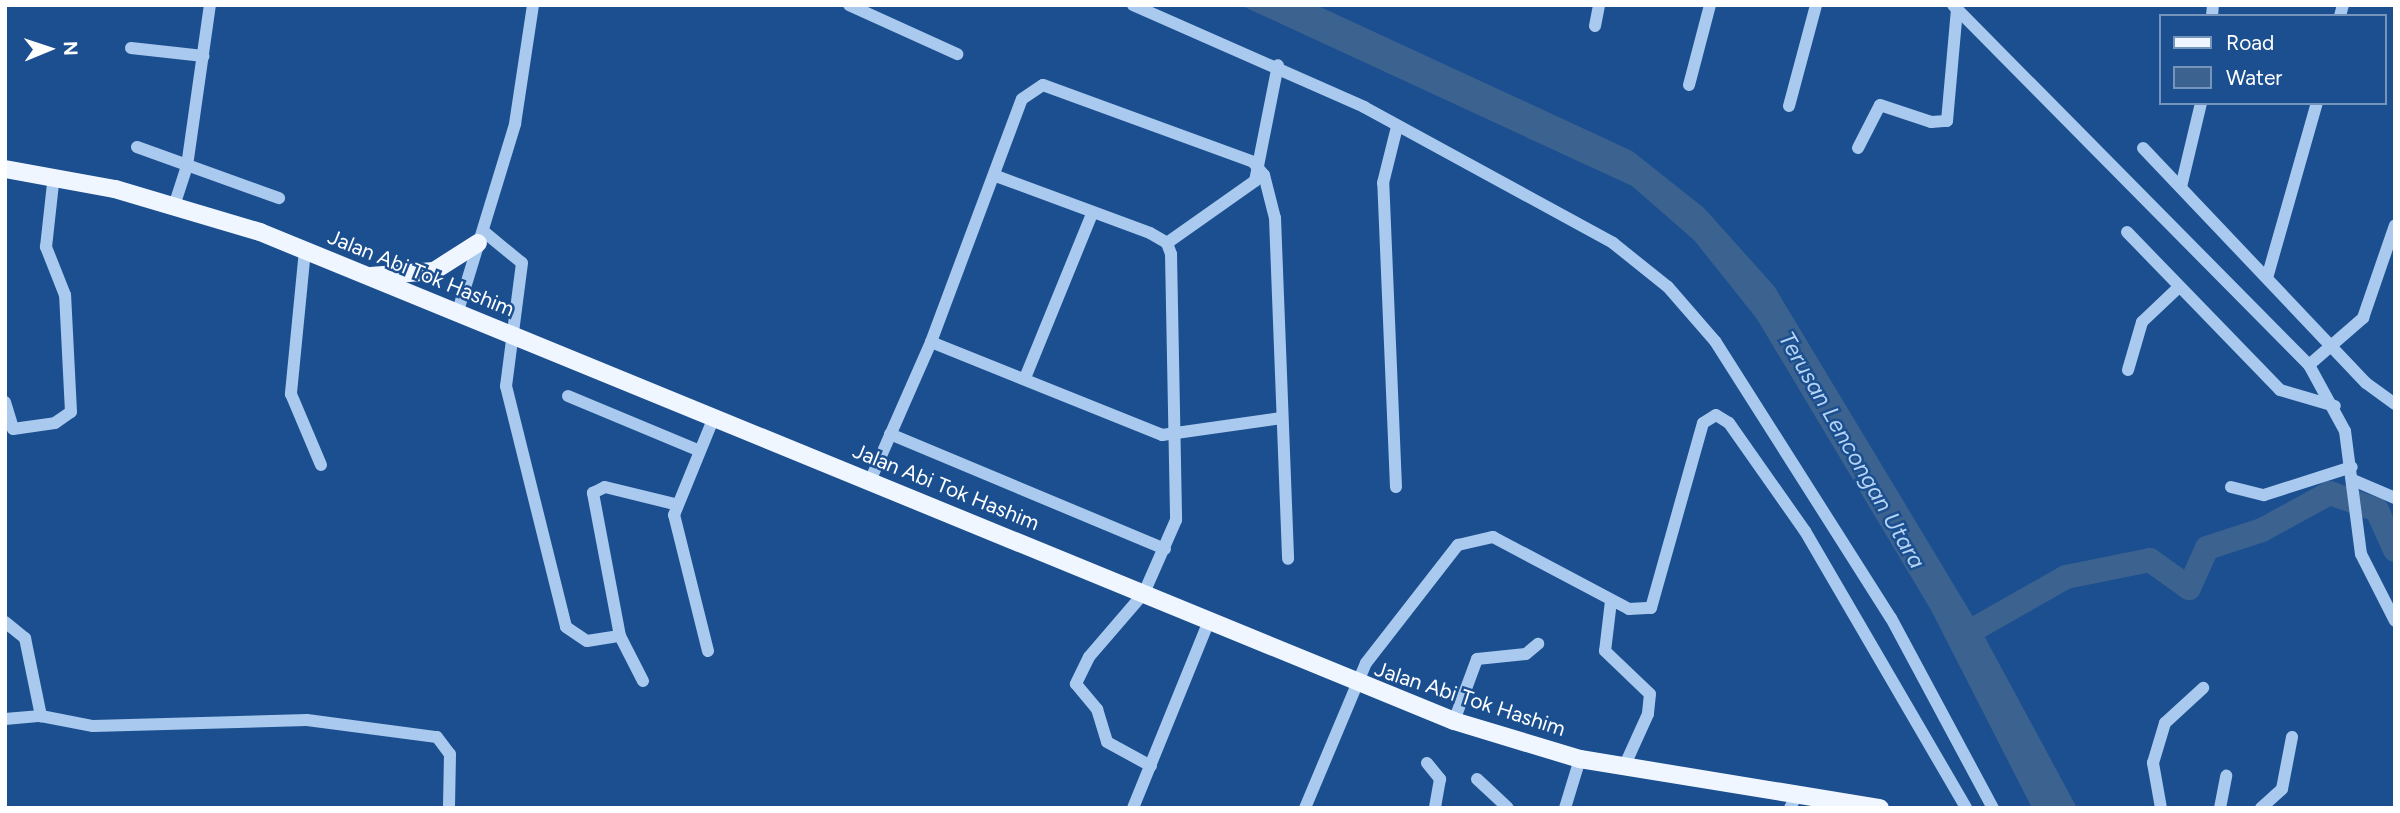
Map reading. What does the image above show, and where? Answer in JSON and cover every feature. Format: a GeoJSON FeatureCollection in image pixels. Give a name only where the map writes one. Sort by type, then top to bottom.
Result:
{"type":"FeatureCollection","features":[{"type":"Feature","properties":{"kind":"main road","name":"Jalan Abi Tok Hashim"},"geometry":{"type":"LineString","coordinates":[[5,169],[54,175],[174,206],[305,250],[513,335],[712,422],[870,481],[1144,593],[1357,686],[1454,721],[1580,759],[1794,801],[1880,808]]}},
{"type":"Feature","properties":{"kind":"main road"},"geometry":{"type":"LineString","coordinates":[[368,276],[434,271],[481,237]]}},
{"type":"Feature","properties":{"kind":"street"},"geometry":{"type":"LineString","coordinates":[[174,206],[187,166],[210,5]]}},
{"type":"Feature","properties":{"kind":"street"},"geometry":{"type":"LineString","coordinates":[[457,314],[515,124],[533,5]]}},
{"type":"Feature","properties":{"kind":"street"},"geometry":{"type":"LineString","coordinates":[[849,5],[957,54]]}},
{"type":"Feature","properties":{"kind":"street"},"geometry":{"type":"LineString","coordinates":[[1133,5],[1278,65],[1397,127],[1613,243],[1668,287],[1715,341],[1891,618],[1993,808]]}},
{"type":"Feature","properties":{"kind":"street"},"geometry":{"type":"LineString","coordinates":[[1595,26],[1600,5]]}},
{"type":"Feature","properties":{"kind":"street"},"geometry":{"type":"LineString","coordinates":[[1689,85],[1710,5]]}},
{"type":"Feature","properties":{"kind":"street"},"geometry":{"type":"LineString","coordinates":[[1789,106],[1816,5]]}},
{"type":"Feature","properties":{"kind":"street"},"geometry":{"type":"LineString","coordinates":[[1858,148],[1880,105],[1931,122],[1948,121],[1955,8]]}},
{"type":"Feature","properties":{"kind":"street"},"geometry":{"type":"LineString","coordinates":[[1955,8],[2309,365],[2335,406],[2353,479],[2354,521],[2367,568],[2395,621]]}},
{"type":"Feature","properties":{"kind":"street"},"geometry":{"type":"LineString","coordinates":[[131,48],[204,56]]}},
{"type":"Feature","properties":{"kind":"street"},"geometry":{"type":"LineString","coordinates":[[1167,243],[1255,181],[1278,65]]}},
{"type":"Feature","properties":{"kind":"street"},"geometry":{"type":"LineString","coordinates":[[870,481],[931,342],[996,176],[1022,99],[1038,85],[1259,168]]}},
{"type":"Feature","properties":{"kind":"street"},"geometry":{"type":"LineString","coordinates":[[2181,187],[2201,105]]}},
{"type":"Feature","properties":{"kind":"street"},"geometry":{"type":"LineString","coordinates":[[2267,278],[2316,105]]}},
{"type":"Feature","properties":{"kind":"street"},"geometry":{"type":"LineString","coordinates":[[1396,487],[1383,183],[1397,127]]}},
{"type":"Feature","properties":{"kind":"street"},"geometry":{"type":"LineString","coordinates":[[137,147],[279,198]]}},
{"type":"Feature","properties":{"kind":"street"},"geometry":{"type":"LineString","coordinates":[[2143,149],[2332,347],[2395,404]]}},
{"type":"Feature","properties":{"kind":"street"},"geometry":{"type":"LineString","coordinates":[[1259,168],[1275,218],[1288,559]]}},
{"type":"Feature","properties":{"kind":"street"},"geometry":{"type":"LineString","coordinates":[[5,402],[13,429],[55,424],[71,412],[65,295],[46,247],[54,175]]}},
{"type":"Feature","properties":{"kind":"street"},"geometry":{"type":"LineString","coordinates":[[996,176],[1091,216],[1167,243]]}},
{"type":"Feature","properties":{"kind":"street"},"geometry":{"type":"LineString","coordinates":[[1025,378],[1091,216]]}},
{"type":"Feature","properties":{"kind":"street"},"geometry":{"type":"LineString","coordinates":[[2309,365],[2332,347],[2370,306],[2395,225]]}},
{"type":"Feature","properties":{"kind":"street"},"geometry":{"type":"LineString","coordinates":[[2127,232],[2280,390],[2335,406]]}},
{"type":"Feature","properties":{"kind":"street"},"geometry":{"type":"LineString","coordinates":[[481,237],[522,263],[508,400],[566,627],[587,641],[620,636]]}},
{"type":"Feature","properties":{"kind":"street"},"geometry":{"type":"LineString","coordinates":[[1151,766],[1107,742],[1097,709],[1076,684],[1089,657],[1144,593],[1165,549],[1178,508],[1167,243]]}},
{"type":"Feature","properties":{"kind":"street"},"geometry":{"type":"LineString","coordinates":[[305,250],[291,394],[321,465]]}},
{"type":"Feature","properties":{"kind":"street"},"geometry":{"type":"LineString","coordinates":[[2128,370],[2142,322],[2179,287]]}},
{"type":"Feature","properties":{"kind":"street"},"geometry":{"type":"LineString","coordinates":[[931,342],[1161,435],[1282,418]]}},
{"type":"Feature","properties":{"kind":"street"},"geometry":{"type":"LineString","coordinates":[[568,396],[698,450]]}},
{"type":"Feature","properties":{"kind":"street"},"geometry":{"type":"LineString","coordinates":[[1305,808],[1357,686],[1413,595],[1466,540],[1493,537],[1611,601],[1636,612],[1651,608],[1703,423],[1721,417],[1805,531],[1966,808]]}},
{"type":"Feature","properties":{"kind":"street"},"geometry":{"type":"LineString","coordinates":[[708,651],[676,504],[712,422]]}},
{"type":"Feature","properties":{"kind":"street"},"geometry":{"type":"LineString","coordinates":[[890,434],[1165,549]]}},
{"type":"Feature","properties":{"kind":"street"},"geometry":{"type":"LineString","coordinates":[[2231,487],[2264,495],[2353,479],[2395,499]]}},
{"type":"Feature","properties":{"kind":"street"},"geometry":{"type":"LineString","coordinates":[[643,681],[620,636],[593,493],[605,487],[676,504]]}},
{"type":"Feature","properties":{"kind":"street"},"geometry":{"type":"LineString","coordinates":[[1611,601],[1605,651],[1650,694],[1625,767]]}},
{"type":"Feature","properties":{"kind":"street"},"geometry":{"type":"LineString","coordinates":[[5,622],[25,638],[41,716]]}},
{"type":"Feature","properties":{"kind":"street"},"geometry":{"type":"LineString","coordinates":[[1133,808],[1208,623]]}},
{"type":"Feature","properties":{"kind":"street"},"geometry":{"type":"LineString","coordinates":[[1454,721],[1477,659],[1526,654],[1538,644]]}},
{"type":"Feature","properties":{"kind":"street"},"geometry":{"type":"LineString","coordinates":[[2161,808],[2153,763],[2165,723],[2203,688]]}},
{"type":"Feature","properties":{"kind":"street"},"geometry":{"type":"LineString","coordinates":[[5,719],[41,716],[93,726],[307,720],[438,737],[450,754],[449,808]]}},
{"type":"Feature","properties":{"kind":"street"},"geometry":{"type":"LineString","coordinates":[[2261,808],[2282,789],[2292,737]]}},
{"type":"Feature","properties":{"kind":"street"},"geometry":{"type":"LineString","coordinates":[[1565,808],[1580,759]]}},
{"type":"Feature","properties":{"kind":"street"},"geometry":{"type":"LineString","coordinates":[[1427,763],[1440,779],[1434,808]]}},
{"type":"Feature","properties":{"kind":"street"},"geometry":{"type":"LineString","coordinates":[[2220,808],[2226,776]]}},
{"type":"Feature","properties":{"kind":"street"},"geometry":{"type":"LineString","coordinates":[[1477,779],[1508,808]]}},
{"type":"Feature","properties":{"kind":"water","name":"Terusan Lencongan Utara"},"geometry":{"type":"Polygon","coordinates":[[[1240,5],[1316,5],[1632,151],[1704,208],[1774,286],[1981,630],[2077,808],[2032,808],[1931,610],[1757,319],[1694,240],[1632,186],[1240,5]]]}},
{"type":"Feature","properties":{"kind":"waterway"},"geometry":{"type":"LineString","coordinates":[[1962,636],[2066,577],[2150,560],[2189,588],[2207,548],[2262,530],[2330,493],[2377,510],[2395,550]]}}]}
